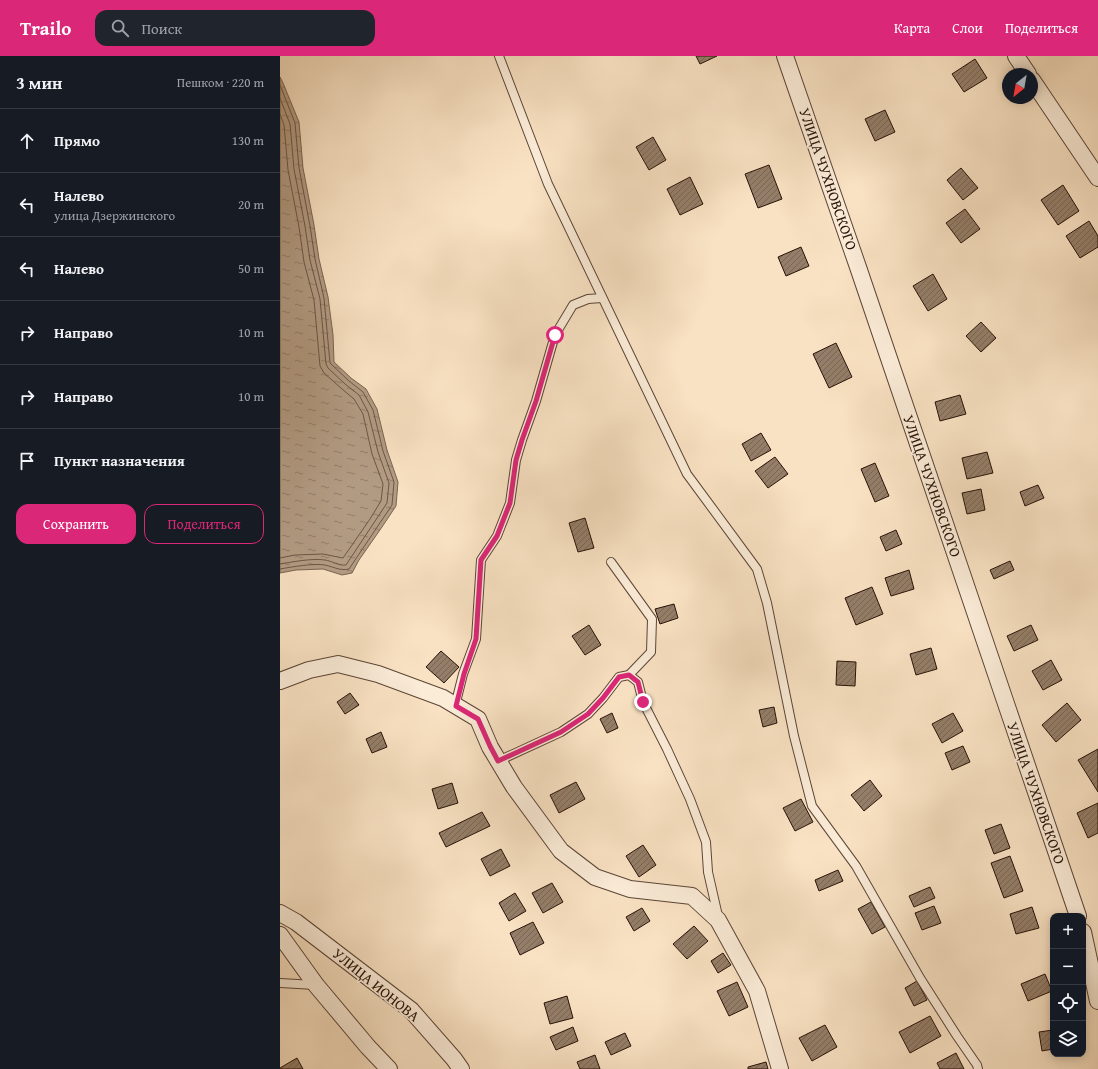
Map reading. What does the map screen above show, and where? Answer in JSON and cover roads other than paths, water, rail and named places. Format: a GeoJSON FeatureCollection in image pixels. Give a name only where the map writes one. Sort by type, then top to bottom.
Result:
{"type":"FeatureCollection","features":[{"type":"Feature","properties":{"kind":"street","name":"УЛИЦА ЧУХНОВСКОГО"},"geometry":{"type":"LineString","coordinates":[[785,56],[1077,913]]}},
{"type":"Feature","properties":{"kind":"street"},"geometry":{"type":"LineString","coordinates":[[1016,56],[1024,68]]}},
{"type":"Feature","properties":{"kind":"street"},"geometry":{"type":"LineString","coordinates":[[1038,89],[1098,178]]}},
{"type":"Feature","properties":{"kind":"street"},"geometry":{"type":"LineString","coordinates":[[280,681],[309,670],[338,664],[378,674],[443,698],[478,719],[490,746],[514,787],[561,851],[595,877],[630,889],[692,896],[718,920],[757,991],[780,1069]]}},
{"type":"Feature","properties":{"kind":"street","name":"УЛИЦА ИОНОВА"},"geometry":{"type":"LineString","coordinates":[[280,913],[296,922],[411,1010],[461,1069]]}},
{"type":"Feature","properties":{"kind":"street"},"geometry":{"type":"LineString","coordinates":[[280,935],[316,986],[368,1047],[389,1069]]}},
{"type":"Feature","properties":{"kind":"street"},"geometry":{"type":"LineString","coordinates":[[1086,946],[1098,1001]]}},
{"type":"Feature","properties":{"kind":"lane"},"geometry":{"type":"LineString","coordinates":[[499,56],[548,184],[687,474],[757,569],[767,603],[794,736],[812,806],[856,866],[920,978],[956,1036],[977,1065],[978,1069]]}},
{"type":"Feature","properties":{"kind":"lane"},"geometry":{"type":"LineString","coordinates":[[456,706],[464,674],[476,639],[481,560],[497,536],[510,503],[516,460],[536,401],[555,335],[573,305],[588,299],[602,298]]}},
{"type":"Feature","properties":{"kind":"lane"},"geometry":{"type":"LineString","coordinates":[[498,761],[561,732],[588,714],[603,698],[619,677],[629,675],[651,652],[652,619],[611,562]]}},
{"type":"Feature","properties":{"kind":"lane"},"geometry":{"type":"LineString","coordinates":[[629,675],[638,682],[643,702],[667,749],[690,800],[706,842],[708,872],[718,920]]}},
{"type":"Feature","properties":{"kind":"lane"},"geometry":{"type":"LineString","coordinates":[[280,983],[316,986]]}},
{"type":"Feature","properties":{"kind":"water"},"geometry":{"type":"Polygon","coordinates":[[[280,77],[299,122],[303,168],[319,259],[328,297],[333,335],[334,362],[351,378],[366,389],[377,409],[387,450],[398,482],[396,506],[359,560],[352,573],[342,575],[323,569],[296,570],[280,573],[280,77]]]}}]}
